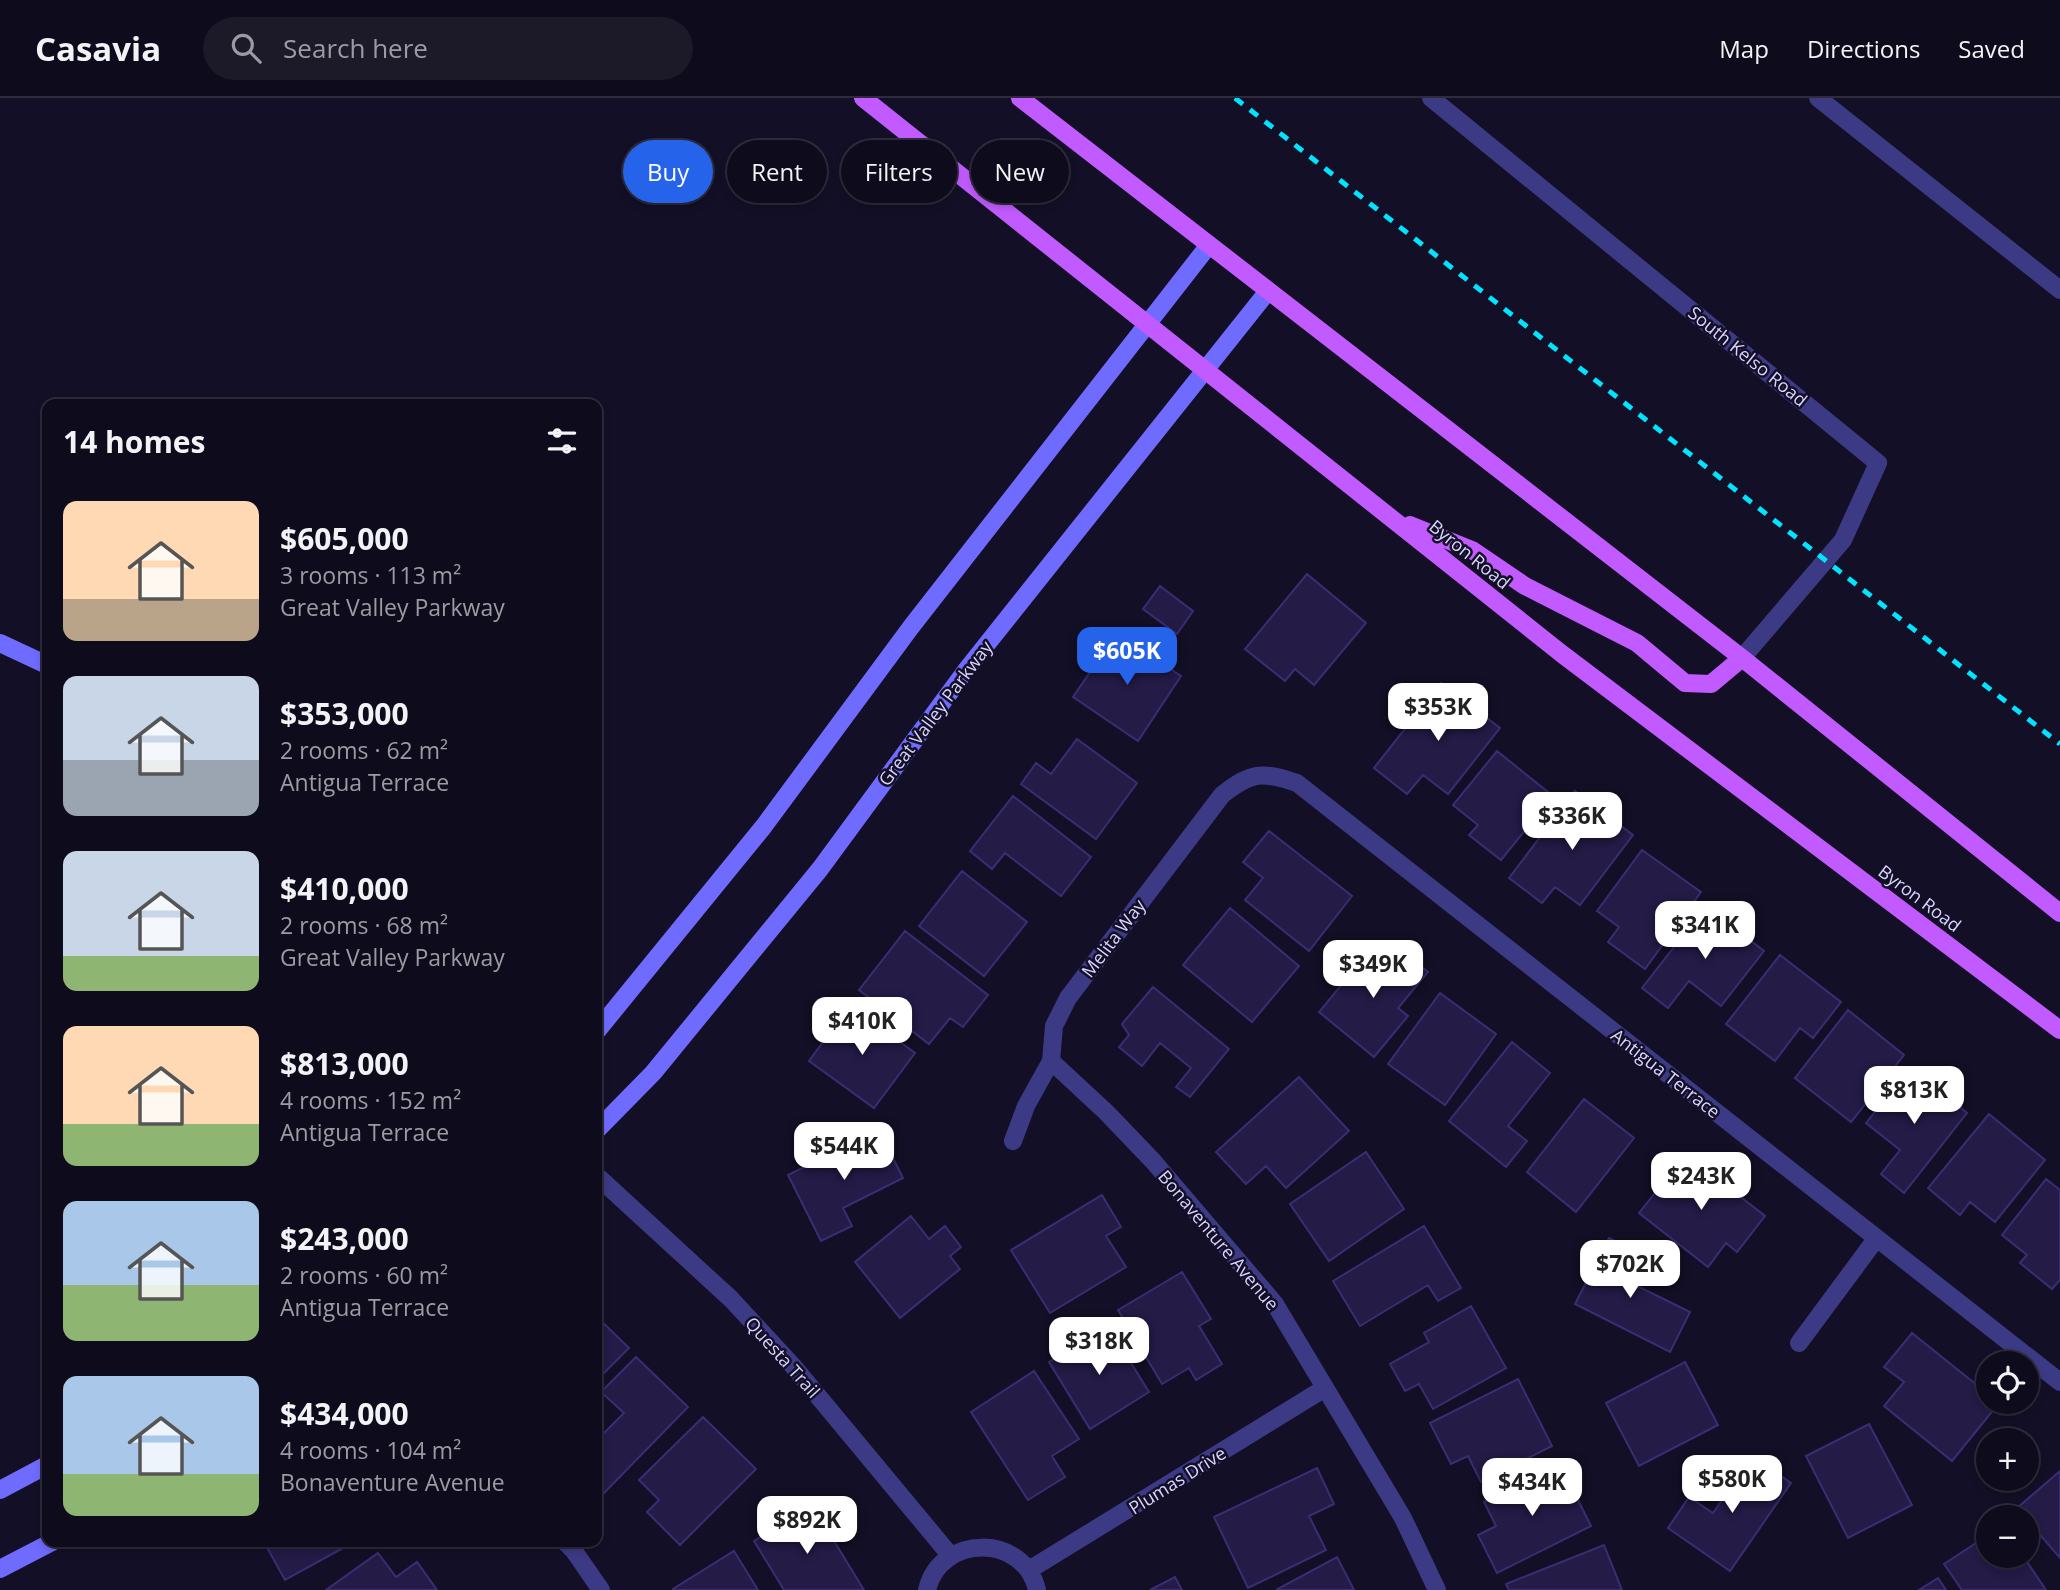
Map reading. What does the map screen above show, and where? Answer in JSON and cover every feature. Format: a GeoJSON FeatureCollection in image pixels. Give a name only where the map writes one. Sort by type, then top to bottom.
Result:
{"type":"FeatureCollection","features":[{"type":"Feature","properties":{"kind":"main road","name":"Byron Road"},"geometry":{"type":"LineString","coordinates":[[863,98],[1562,654],[2060,1030]]}},
{"type":"Feature","properties":{"kind":"main road"},"geometry":{"type":"LineString","coordinates":[[1020,98],[1742,658],[2060,913]]}},
{"type":"Feature","properties":{"kind":"main road"},"geometry":{"type":"LineString","coordinates":[[602,1025],[764,826],[911,627],[1209,245]]}},
{"type":"Feature","properties":{"kind":"main road","name":"Great Valley Parkway"},"geometry":{"type":"LineString","coordinates":[[602,1125],[653,1073],[820,869],[967,669],[1268,291]]}},
{"type":"Feature","properties":{"kind":"main road"},"geometry":{"type":"LineString","coordinates":[[1390,517],[1472,550],[1525,586],[1637,643],[1685,683],[1711,684],[1742,658]]}},
{"type":"Feature","properties":{"kind":"main road"},"geometry":{"type":"LineString","coordinates":[[0,643],[42,662]]}},
{"type":"Feature","properties":{"kind":"main road"},"geometry":{"type":"LineString","coordinates":[[0,1490],[42,1468]]}},
{"type":"Feature","properties":{"kind":"main road"},"geometry":{"type":"LineString","coordinates":[[0,1569],[42,1547]]}},
{"type":"Feature","properties":{"kind":"street","name":"South Kelso Road"},"geometry":{"type":"LineString","coordinates":[[1431,98],[1878,463],[1843,540],[1742,658]]}},
{"type":"Feature","properties":{"kind":"street"},"geometry":{"type":"LineString","coordinates":[[1818,98],[2060,290]]}},
{"type":"Feature","properties":{"kind":"street","name":"Melita Way"},"geometry":{"type":"LineString","coordinates":[[1013,1141],[1026,1106],[1051,1061],[1054,1026],[1068,998],[1222,795],[1242,779],[1266,774]]}},
{"type":"Feature","properties":{"kind":"street","name":"Antigua Terrace"},"geometry":{"type":"LineString","coordinates":[[1266,774],[1297,783],[2060,1382]]}},
{"type":"Feature","properties":{"kind":"street","name":"Bonaventure Avenue"},"geometry":{"type":"LineString","coordinates":[[1051,1061],[1153,1161],[1275,1304],[1403,1518],[1437,1590]]}},
{"type":"Feature","properties":{"kind":"street","name":"Questa Trail"},"geometry":{"type":"LineString","coordinates":[[602,1181],[730,1299],[793,1366],[950,1556]]}},
{"type":"Feature","properties":{"kind":"street"},"geometry":{"type":"LineString","coordinates":[[1799,1343],[1876,1239]]}},
{"type":"Feature","properties":{"kind":"street","name":"Plumas Drive"},"geometry":{"type":"LineString","coordinates":[[1029,1570],[1325,1388]]}},
{"type":"Feature","properties":{"kind":"street"},"geometry":{"type":"LineString","coordinates":[[927,1590],[934,1572],[950,1556],[966,1548],[984,1546],[1001,1549],[1017,1558],[1029,1570],[1037,1590]]}},
{"type":"Feature","properties":{"kind":"street"},"geometry":{"type":"LineString","coordinates":[[570,1547],[600,1590]]}},
{"type":"Feature","properties":{"kind":"building"},"geometry":{"type":"Polygon","coordinates":[[[1307,574],[1366,623],[1314,685],[1295,669],[1285,681],[1245,649],[1307,574]]]}},
{"type":"Feature","properties":{"kind":"building"},"geometry":{"type":"Polygon","coordinates":[[[1160,586],[1193,611],[1177,634],[1143,609],[1160,586]]]}},
{"type":"Feature","properties":{"kind":"building"},"geometry":{"type":"Polygon","coordinates":[[[1117,633],[1181,676],[1138,741],[1073,697],[1117,633]]]}},
{"type":"Feature","properties":{"kind":"building"},"geometry":{"type":"Polygon","coordinates":[[[1441,683],[1500,728],[1448,794],[1423,775],[1407,794],[1374,768],[1441,683]]]}},
{"type":"Feature","properties":{"kind":"building"},"geometry":{"type":"Polygon","coordinates":[[[1077,739],[1137,783],[1096,839],[1021,784],[1036,763],[1051,774],[1077,739]]]}},
{"type":"Feature","properties":{"kind":"building"},"geometry":{"type":"Polygon","coordinates":[[[1497,751],[1553,796],[1501,860],[1469,835],[1478,825],[1453,805],[1497,751]]]}},
{"type":"Feature","properties":{"kind":"building"},"geometry":{"type":"Polygon","coordinates":[[[1575,791],[1633,835],[1580,905],[1555,887],[1542,903],[1509,878],[1575,791]]]}},
{"type":"Feature","properties":{"kind":"building"},"geometry":{"type":"Polygon","coordinates":[[[1013,796],[1091,857],[1061,896],[1005,853],[992,869],[970,851],[1013,796]]]}},
{"type":"Feature","properties":{"kind":"building"},"geometry":{"type":"Polygon","coordinates":[[[1269,831],[1352,896],[1309,951],[1245,900],[1263,878],[1243,862],[1269,831]]]}},
{"type":"Feature","properties":{"kind":"building"},"geometry":{"type":"Polygon","coordinates":[[[1642,850],[1701,892],[1645,969],[1608,942],[1619,927],[1597,911],[1642,850]]]}},
{"type":"Feature","properties":{"kind":"building"},"geometry":{"type":"Polygon","coordinates":[[[962,871],[1027,922],[984,976],[919,926],[962,871]]]}},
{"type":"Feature","properties":{"kind":"building"},"geometry":{"type":"Polygon","coordinates":[[[1706,906],[1764,951],[1721,1006],[1689,981],[1668,1008],[1642,988],[1706,906]]]}},
{"type":"Feature","properties":{"kind":"building"},"geometry":{"type":"Polygon","coordinates":[[[1230,908],[1299,966],[1252,1022],[1183,965],[1230,908]]]}},
{"type":"Feature","properties":{"kind":"building"},"geometry":{"type":"Polygon","coordinates":[[[905,931],[988,995],[963,1027],[950,1018],[929,1044],[859,990],[905,931]]]}},
{"type":"Feature","properties":{"kind":"building"},"geometry":{"type":"Polygon","coordinates":[[[1372,948],[1396,968],[1407,955],[1428,972],[1398,1008],[1408,1016],[1374,1057],[1319,1012],[1372,948]]]}},
{"type":"Feature","properties":{"kind":"building"},"geometry":{"type":"Polygon","coordinates":[[[1780,955],[1841,1002],[1813,1038],[1800,1028],[1775,1061],[1726,1024],[1780,955]]]}},
{"type":"Feature","properties":{"kind":"building"},"geometry":{"type":"Polygon","coordinates":[[[1153,987],[1229,1049],[1190,1097],[1176,1087],[1191,1068],[1160,1043],[1142,1066],[1119,1047],[1129,1035],[1122,1024],[1153,987]]]}},
{"type":"Feature","properties":{"kind":"building"},"geometry":{"type":"Polygon","coordinates":[[[1440,993],[1496,1034],[1445,1105],[1388,1064],[1440,993]]]}},
{"type":"Feature","properties":{"kind":"building"},"geometry":{"type":"Polygon","coordinates":[[[850,1005],[915,1053],[874,1108],[809,1061],[850,1005]]]}},
{"type":"Feature","properties":{"kind":"building"},"geometry":{"type":"Polygon","coordinates":[[[1848,1010],[1904,1055],[1851,1122],[1795,1078],[1848,1010]]]}},
{"type":"Feature","properties":{"kind":"building"},"geometry":{"type":"Polygon","coordinates":[[[1512,1042],[1550,1073],[1508,1126],[1527,1141],[1506,1167],[1449,1121],[1512,1042]]]}},
{"type":"Feature","properties":{"kind":"building"},"geometry":{"type":"Polygon","coordinates":[[[1910,1068],[1967,1113],[1904,1193],[1881,1174],[1900,1150],[1866,1123],[1910,1068]]]}},
{"type":"Feature","properties":{"kind":"building"},"geometry":{"type":"Polygon","coordinates":[[[1299,1077],[1349,1131],[1286,1188],[1266,1166],[1246,1184],[1216,1152],[1299,1077]]]}},
{"type":"Feature","properties":{"kind":"building"},"geometry":{"type":"Polygon","coordinates":[[[1584,1099],[1634,1138],[1576,1212],[1527,1172],[1584,1099]]]}},
{"type":"Feature","properties":{"kind":"building"},"geometry":{"type":"Polygon","coordinates":[[[1989,1114],[2045,1160],[1995,1222],[1970,1202],[1960,1215],[1928,1188],[1989,1114]]]}},
{"type":"Feature","properties":{"kind":"building"},"geometry":{"type":"Polygon","coordinates":[[[879,1130],[903,1178],[843,1208],[852,1226],[821,1241],[788,1175],[879,1130]]]}},
{"type":"Feature","properties":{"kind":"building"},"geometry":{"type":"Polygon","coordinates":[[[1366,1152],[1404,1209],[1329,1261],[1290,1204],[1366,1152]]]}},
{"type":"Feature","properties":{"kind":"building"},"geometry":{"type":"Polygon","coordinates":[[[1686,1154],[1765,1216],[1737,1252],[1726,1243],[1708,1267],[1639,1213],[1686,1154]]]}},
{"type":"Feature","properties":{"kind":"building"},"geometry":{"type":"Polygon","coordinates":[[[2046,1179],[2060,1190],[2060,1280],[2052,1289],[2020,1263],[2027,1255],[2002,1235],[2046,1179]]]}},
{"type":"Feature","properties":{"kind":"building"},"geometry":{"type":"Polygon","coordinates":[[[1102,1195],[1121,1227],[1106,1236],[1126,1267],[1050,1313],[1011,1250],[1102,1195]]]}},
{"type":"Feature","properties":{"kind":"building"},"geometry":{"type":"Polygon","coordinates":[[[911,1216],[929,1239],[945,1226],[961,1247],[950,1256],[960,1269],[900,1318],[855,1262],[911,1216]]]}},
{"type":"Feature","properties":{"kind":"building"},"geometry":{"type":"Polygon","coordinates":[[[1424,1226],[1461,1288],[1438,1301],[1428,1285],[1360,1326],[1333,1281],[1424,1226]]]}},
{"type":"Feature","properties":{"kind":"building"},"geometry":{"type":"Polygon","coordinates":[[[1609,1238],[1637,1252],[1623,1279],[1690,1312],[1670,1352],[1575,1304],[1609,1238]]]}},
{"type":"Feature","properties":{"kind":"building"},"geometry":{"type":"Polygon","coordinates":[[[1182,1272],[1211,1319],[1199,1326],[1222,1364],[1196,1380],[1189,1368],[1162,1384],[1118,1310],[1182,1272]]]}},
{"type":"Feature","properties":{"kind":"building"},"geometry":{"type":"Polygon","coordinates":[[[1471,1306],[1506,1368],[1433,1409],[1419,1384],[1405,1391],[1390,1364],[1429,1342],[1424,1333],[1471,1306]]]}},
{"type":"Feature","properties":{"kind":"building"},"geometry":{"type":"Polygon","coordinates":[[[602,1322],[629,1348],[602,1375],[602,1322]]]}},
{"type":"Feature","properties":{"kind":"building"},"geometry":{"type":"Polygon","coordinates":[[[1108,1326],[1149,1392],[1090,1429],[1049,1362],[1108,1326]]]}},
{"type":"Feature","properties":{"kind":"building"},"geometry":{"type":"Polygon","coordinates":[[[1912,1333],[1976,1384],[1976,1414],[1990,1414],[1976,1428],[1952,1461],[1884,1406],[1904,1382],[1884,1367],[1912,1333]]]}},
{"type":"Feature","properties":{"kind":"building"},"geometry":{"type":"Polygon","coordinates":[[[636,1357],[688,1407],[604,1493],[602,1435],[624,1413],[602,1391],[636,1357]]]}},
{"type":"Feature","properties":{"kind":"building"},"geometry":{"type":"Polygon","coordinates":[[[1685,1362],[1718,1425],[1639,1466],[1606,1403],[1685,1362]]]}},
{"type":"Feature","properties":{"kind":"building"},"geometry":{"type":"Polygon","coordinates":[[[1034,1371],[1079,1439],[1052,1456],[1065,1477],[1028,1500],[971,1412],[1034,1371]]]}},
{"type":"Feature","properties":{"kind":"building"},"geometry":{"type":"Polygon","coordinates":[[[1518,1379],[1552,1446],[1481,1482],[1468,1456],[1451,1464],[1430,1423],[1518,1379]]]}},
{"type":"Feature","properties":{"kind":"building"},"geometry":{"type":"Polygon","coordinates":[[[703,1417],[756,1469],[680,1545],[647,1512],[659,1500],[639,1480],[703,1417]]]}},
{"type":"Feature","properties":{"kind":"building"},"geometry":{"type":"Polygon","coordinates":[[[1869,1424],[1912,1505],[1848,1538],[1806,1456],[1869,1424]]]}},
{"type":"Feature","properties":{"kind":"building"},"geometry":{"type":"Polygon","coordinates":[[[1752,1456],[1791,1483],[1730,1571],[1668,1528],[1689,1497],[1713,1513],[1752,1456]]]}},
{"type":"Feature","properties":{"kind":"building"},"geometry":{"type":"Polygon","coordinates":[[[1560,1464],[1591,1526],[1497,1573],[1478,1535],[1496,1526],[1484,1502],[1560,1464]]]}},
{"type":"Feature","properties":{"kind":"building"},"geometry":{"type":"Polygon","coordinates":[[[1317,1468],[1334,1504],[1309,1516],[1326,1550],[1248,1588],[1214,1517],[1317,1468]]]}},
{"type":"Feature","properties":{"kind":"building"},"geometry":{"type":"Polygon","coordinates":[[[2060,1471],[2060,1558],[2039,1534],[2039,1505],[2020,1505],[2060,1471]]]}},
{"type":"Feature","properties":{"kind":"building"},"geometry":{"type":"Polygon","coordinates":[[[812,1505],[864,1590],[784,1590],[754,1541],[812,1505]]]}},
{"type":"Feature","properties":{"kind":"building"},"geometry":{"type":"Polygon","coordinates":[[[1976,1543],[1976,1568],[2031,1568],[2046,1590],[1962,1590],[1944,1564],[1976,1543]]]}},
{"type":"Feature","properties":{"kind":"building"},"geometry":{"type":"Polygon","coordinates":[[[1604,1545],[1622,1590],[1509,1590],[1506,1584],[1604,1545]]]}},
{"type":"Feature","properties":{"kind":"building"},"geometry":{"type":"Polygon","coordinates":[[[267,1547],[345,1547],[285,1580],[267,1547]]]}},
{"type":"Feature","properties":{"kind":"building"},"geometry":{"type":"Polygon","coordinates":[[[734,1551],[758,1590],[673,1589],[734,1551]]]}},
{"type":"Feature","properties":{"kind":"building"},"geometry":{"type":"Polygon","coordinates":[[[378,1553],[396,1577],[417,1562],[437,1590],[326,1590],[378,1553]]]}},
{"type":"Feature","properties":{"kind":"building"},"geometry":{"type":"Polygon","coordinates":[[[1337,1557],[1354,1590],[1276,1590],[1337,1557]]]}},
{"type":"Feature","properties":{"kind":"building"},"geometry":{"type":"Polygon","coordinates":[[[1175,1577],[1182,1590],[1150,1590],[1175,1577]]]}},
{"type":"Feature","properties":{"kind":"building"},"geometry":{"type":"Polygon","coordinates":[[[1938,1578],[1946,1590],[1919,1590],[1938,1578]]]}},
{"type":"Feature","properties":{"kind":"railway"},"geometry":{"type":"LineString","coordinates":[[1235,98],[2060,744]]}}]}
